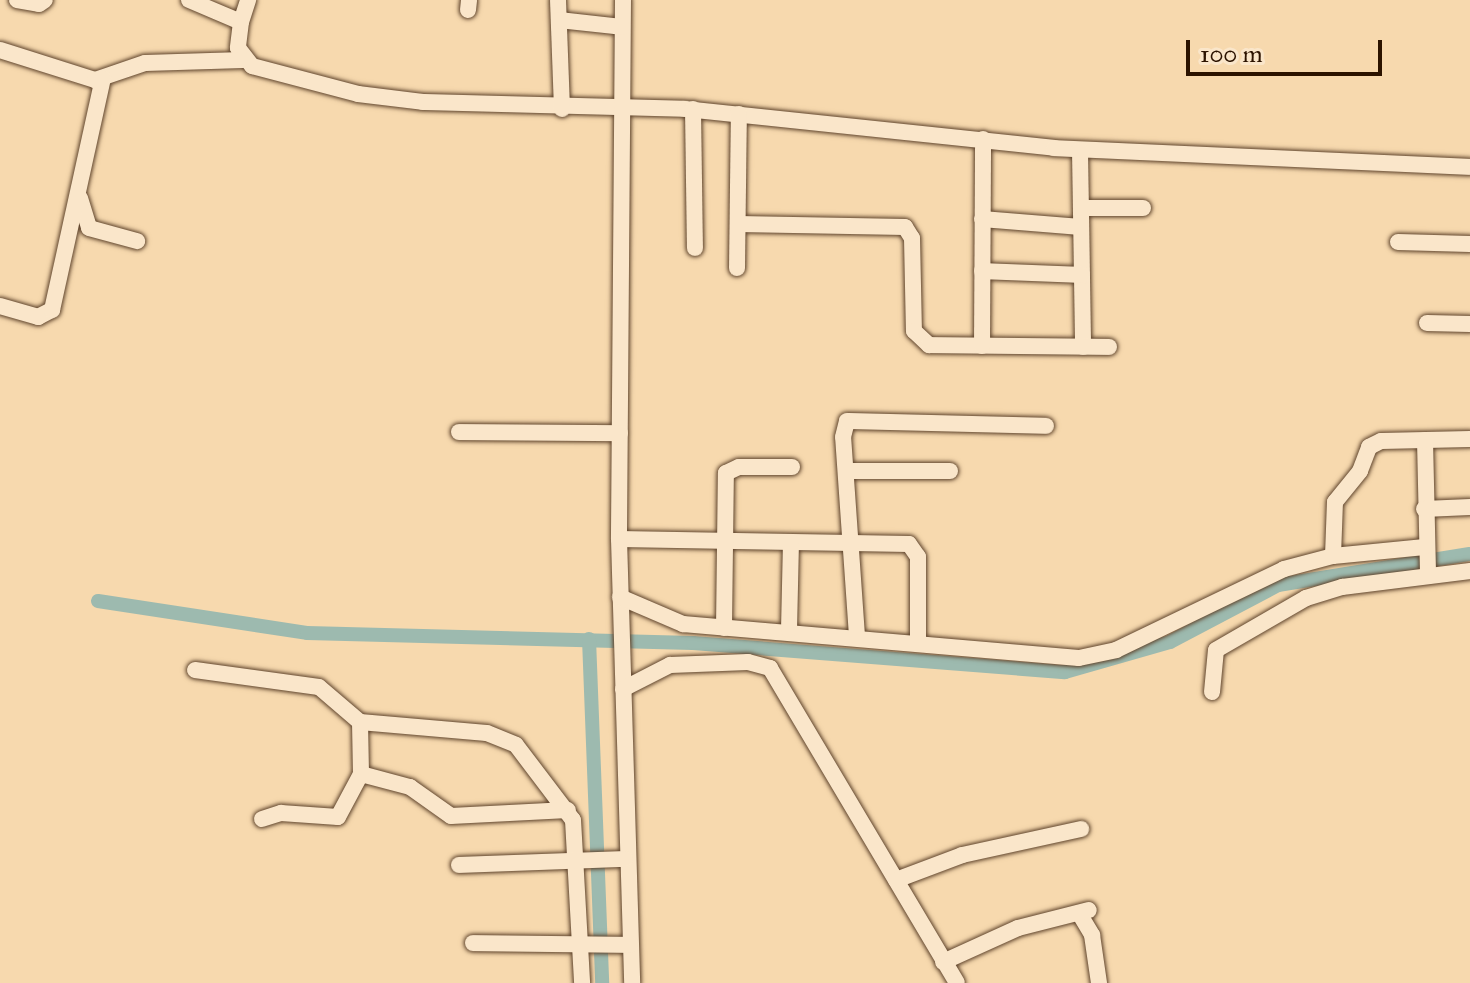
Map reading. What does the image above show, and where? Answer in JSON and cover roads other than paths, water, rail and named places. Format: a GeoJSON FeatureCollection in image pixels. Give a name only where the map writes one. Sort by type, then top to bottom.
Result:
{"type":"FeatureCollection","features":[{"type":"Feature","properties":{"kind":"street"},"geometry":{"type":"LineString","coordinates":[[17,0],[39,4],[45,0]]}},
{"type":"Feature","properties":{"kind":"street"},"geometry":{"type":"LineString","coordinates":[[189,0],[241,22]]}},
{"type":"Feature","properties":{"kind":"street"},"geometry":{"type":"LineString","coordinates":[[243,60],[238,48],[248,0]]}},
{"type":"Feature","properties":{"kind":"street"},"geometry":{"type":"LineString","coordinates":[[558,0],[562,109]]}},
{"type":"Feature","properties":{"kind":"street"},"geometry":{"type":"LineString","coordinates":[[582,983],[596,942],[601,860],[623,680],[619,539],[623,0]]}},
{"type":"Feature","properties":{"kind":"street"},"geometry":{"type":"LineString","coordinates":[[559,20],[622,27]]}},
{"type":"Feature","properties":{"kind":"street"},"geometry":{"type":"LineString","coordinates":[[0,50],[86,79],[103,79],[145,63],[243,60],[269,73],[358,94],[562,109],[693,109],[1080,150],[1470,167]]}},
{"type":"Feature","properties":{"kind":"street"},"geometry":{"type":"LineString","coordinates":[[0,306],[38,317],[50,314],[103,79]]}},
{"type":"Feature","properties":{"kind":"street"},"geometry":{"type":"LineString","coordinates":[[693,109],[695,248]]}},
{"type":"Feature","properties":{"kind":"street"},"geometry":{"type":"LineString","coordinates":[[737,268],[739,114]]}},
{"type":"Feature","properties":{"kind":"street"},"geometry":{"type":"LineString","coordinates":[[982,346],[983,139]]}},
{"type":"Feature","properties":{"kind":"street"},"geometry":{"type":"LineString","coordinates":[[1080,150],[1083,347]]}},
{"type":"Feature","properties":{"kind":"street"},"geometry":{"type":"LineString","coordinates":[[77,192],[89,228],[137,241]]}},
{"type":"Feature","properties":{"kind":"street"},"geometry":{"type":"LineString","coordinates":[[1081,208],[1143,208]]}},
{"type":"Feature","properties":{"kind":"street"},"geometry":{"type":"LineString","coordinates":[[982,219],[1081,227]]}},
{"type":"Feature","properties":{"kind":"street"},"geometry":{"type":"LineString","coordinates":[[738,224],[900,225],[912,238],[917,338],[929,345],[1109,347]]}},
{"type":"Feature","properties":{"kind":"street"},"geometry":{"type":"LineString","coordinates":[[1398,242],[1470,244]]}},
{"type":"Feature","properties":{"kind":"street"},"geometry":{"type":"LineString","coordinates":[[982,271],[1082,275]]}},
{"type":"Feature","properties":{"kind":"street"},"geometry":{"type":"LineString","coordinates":[[1427,323],[1470,324]]}},
{"type":"Feature","properties":{"kind":"street"},"geometry":{"type":"LineString","coordinates":[[857,636],[844,427],[854,418],[1046,426]]}},
{"type":"Feature","properties":{"kind":"street"},"geometry":{"type":"LineString","coordinates":[[459,432],[620,433]]}},
{"type":"Feature","properties":{"kind":"street"},"geometry":{"type":"LineString","coordinates":[[1333,556],[1335,502],[1360,471],[1369,447],[1381,441],[1470,439]]}},
{"type":"Feature","properties":{"kind":"street"},"geometry":{"type":"LineString","coordinates":[[1425,440],[1427,562]]}},
{"type":"Feature","properties":{"kind":"street"},"geometry":{"type":"LineString","coordinates":[[724,628],[726,473],[739,467],[792,467]]}},
{"type":"Feature","properties":{"kind":"street"},"geometry":{"type":"LineString","coordinates":[[846,471],[950,471]]}},
{"type":"Feature","properties":{"kind":"street"},"geometry":{"type":"LineString","coordinates":[[1424,509],[1470,507]]}},
{"type":"Feature","properties":{"kind":"street"},"geometry":{"type":"LineString","coordinates":[[619,539],[902,543],[916,551],[918,642]]}},
{"type":"Feature","properties":{"kind":"street"},"geometry":{"type":"LineString","coordinates":[[789,630],[791,542]]}},
{"type":"Feature","properties":{"kind":"street"},"geometry":{"type":"LineString","coordinates":[[620,602],[665,620],[724,628],[789,630],[1099,656],[1262,577],[1333,556],[1427,562],[1470,571]]}},
{"type":"Feature","properties":{"kind":"street"},"geometry":{"type":"LineString","coordinates":[[1212,692],[1216,650],[1306,598],[1427,562]]}},
{"type":"Feature","properties":{"kind":"street"},"geometry":{"type":"LineString","coordinates":[[623,680],[670,665],[748,662],[770,668],[957,983]]}},
{"type":"Feature","properties":{"kind":"street"},"geometry":{"type":"LineString","coordinates":[[195,670],[319,687],[360,722],[500,735],[531,760],[568,810],[576,830],[601,860],[630,945],[632,983]]}},
{"type":"Feature","properties":{"kind":"street"},"geometry":{"type":"LineString","coordinates":[[262,819],[281,813],[338,817],[361,774],[360,722]]}},
{"type":"Feature","properties":{"kind":"street"},"geometry":{"type":"LineString","coordinates":[[361,774],[410,787],[451,816],[568,810]]}},
{"type":"Feature","properties":{"kind":"street"},"geometry":{"type":"LineString","coordinates":[[896,880],[962,855],[1081,829]]}},
{"type":"Feature","properties":{"kind":"street"},"geometry":{"type":"LineString","coordinates":[[459,865],[601,860]]}},
{"type":"Feature","properties":{"kind":"street"},"geometry":{"type":"LineString","coordinates":[[943,962],[1018,928],[1084,912],[1092,935],[1099,983]]}},
{"type":"Feature","properties":{"kind":"street"},"geometry":{"type":"LineString","coordinates":[[473,943],[596,942],[630,945]]}},
{"type":"Feature","properties":{"kind":"waterway"},"geometry":{"type":"LineString","coordinates":[[98,601],[307,633],[693,643],[1065,672],[1170,642],[1278,585],[1470,554]]}},
{"type":"Feature","properties":{"kind":"waterway"},"geometry":{"type":"LineString","coordinates":[[589,639],[602,983]]}}]}
